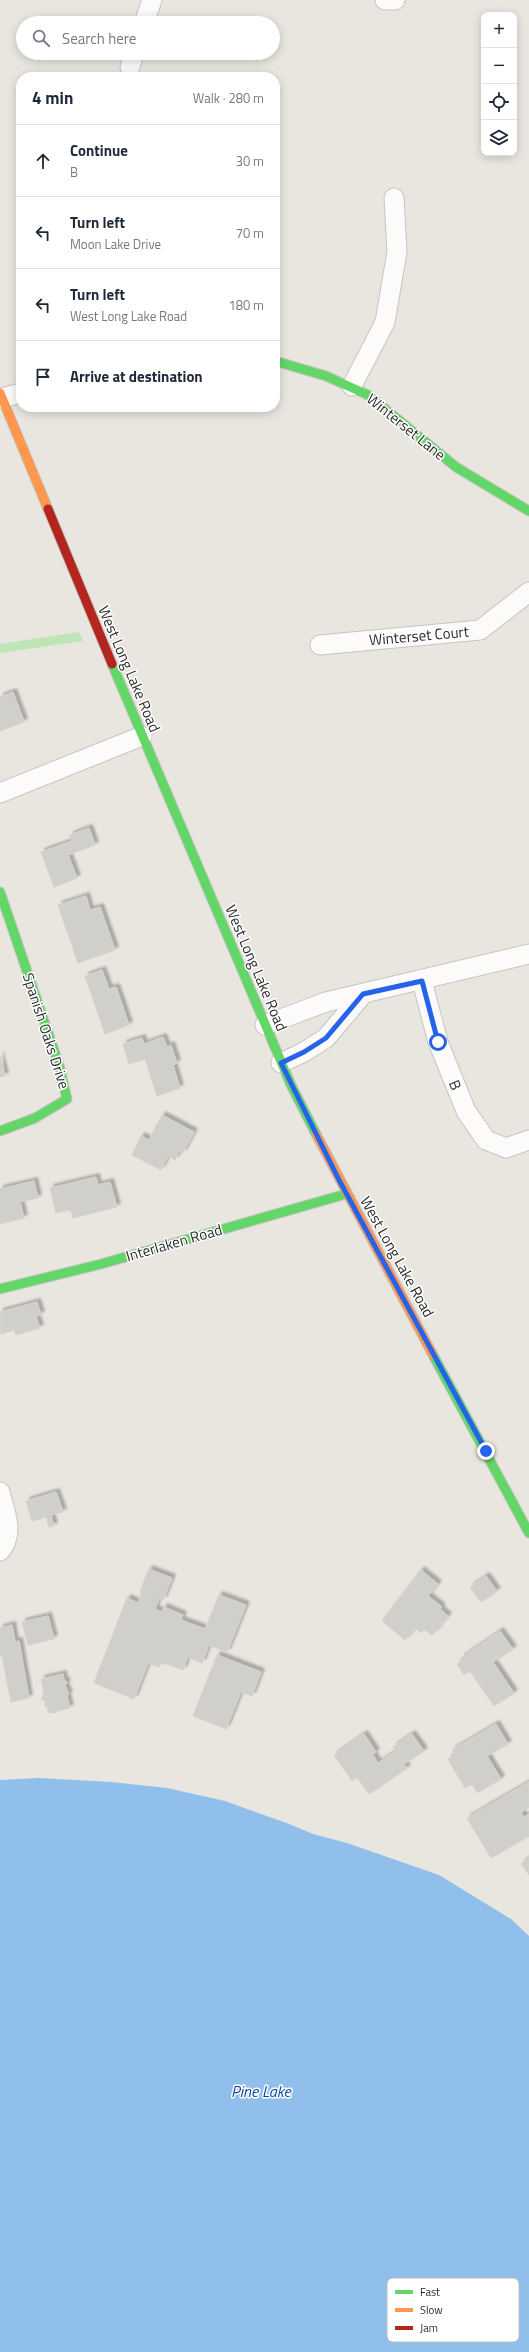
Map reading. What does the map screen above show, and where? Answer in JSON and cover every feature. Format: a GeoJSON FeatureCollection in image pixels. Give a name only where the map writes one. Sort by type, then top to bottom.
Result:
{"type":"FeatureCollection","features":[{"type":"Feature","properties":{"kind":"main road","name":"Winterset Lane"},"geometry":{"type":"LineString","coordinates":[[280,362],[305,368],[352,386],[390,412],[446,460],[490,492],[529,511]]}},
{"type":"Feature","properties":{"kind":"main road","name":"West Long Lake Road"},"geometry":{"type":"LineString","coordinates":[[1,396],[142,736],[281,1063],[346,1194],[529,1532]]}},
{"type":"Feature","properties":{"kind":"main road","name":"Spanish Oaks Drive"},"geometry":{"type":"LineString","coordinates":[[0,892],[58,1066],[67,1099],[43,1115],[15,1127],[0,1130]]}},
{"type":"Feature","properties":{"kind":"main road","name":"Interlaken Road"},"geometry":{"type":"LineString","coordinates":[[0,1289],[101,1264],[346,1194]]}},
{"type":"Feature","properties":{"kind":"street"},"geometry":{"type":"LineString","coordinates":[[146,16],[152,0]]}},
{"type":"Feature","properties":{"kind":"street"},"geometry":{"type":"LineString","coordinates":[[385,0],[395,0]]}},
{"type":"Feature","properties":{"kind":"street"},"geometry":{"type":"LineString","coordinates":[[352,386],[384,322],[396,252],[394,198]]}},
{"type":"Feature","properties":{"kind":"street"},"geometry":{"type":"LineString","coordinates":[[1,396],[16,394]]}},
{"type":"Feature","properties":{"kind":"street","name":"Winterset Court"},"geometry":{"type":"LineString","coordinates":[[320,645],[480,630],[529,592]]}},
{"type":"Feature","properties":{"kind":"street"},"geometry":{"type":"LineString","coordinates":[[0,793],[142,736]]}},
{"type":"Feature","properties":{"kind":"street"},"geometry":{"type":"LineString","coordinates":[[265,1025],[326,1002],[528,958]]}},
{"type":"Feature","properties":{"kind":"street","name":"B"},"geometry":{"type":"LineString","coordinates":[[422,981],[438,1042],[466,1111],[486,1140],[506,1148],[529,1140]]}},
{"type":"Feature","properties":{"kind":"street"},"geometry":{"type":"LineString","coordinates":[[281,1063],[304,1052],[326,1038],[363,994]]}},
{"type":"Feature","properties":{"kind":"street"},"geometry":{"type":"LineString","coordinates":[[0,1492],[9,1531],[6,1545],[0,1551]]}},
{"type":"Feature","properties":{"kind":"green space"},"geometry":{"type":"Polygon","coordinates":[[[79,632],[83,641],[0,653],[0,644],[79,632]]]}},
{"type":"Feature","properties":{"kind":"water","name":"Pine Lake"},"geometry":{"type":"Polygon","coordinates":[[[38,1778],[111,1782],[167,1788],[225,1801],[313,1834],[347,1843],[439,1875],[511,1919],[529,1936],[529,2352],[0,2352],[0,1780],[38,1778]]]}},
{"type":"Feature","properties":{"kind":"building"},"geometry":{"type":"Polygon","coordinates":[[[13,692],[24,722],[0,731],[0,697],[13,692]]]}},
{"type":"Feature","properties":{"kind":"building"},"geometry":{"type":"Polygon","coordinates":[[[89,828],[95,845],[68,855],[77,878],[54,887],[41,852],[72,841],[70,835],[89,828]]]}},
{"type":"Feature","properties":{"kind":"building"},"geometry":{"type":"Polygon","coordinates":[[[86,896],[90,910],[100,907],[115,950],[78,963],[58,905],[86,896]]]}},
{"type":"Feature","properties":{"kind":"building"},"geometry":{"type":"Polygon","coordinates":[[[102,970],[109,989],[116,987],[129,1025],[105,1034],[85,976],[102,970]]]}},
{"type":"Feature","properties":{"kind":"building"},"geometry":{"type":"Polygon","coordinates":[[[163,1037],[167,1047],[171,1045],[177,1063],[173,1065],[180,1088],[157,1096],[145,1059],[129,1064],[123,1044],[142,1038],[144,1044],[163,1037]]]}},
{"type":"Feature","properties":{"kind":"building"},"geometry":{"type":"Polygon","coordinates":[[[0,1056],[5,1076],[0,1077],[0,1056]]]}},
{"type":"Feature","properties":{"kind":"building"},"geometry":{"type":"Polygon","coordinates":[[[162,1115],[194,1132],[183,1153],[179,1151],[175,1160],[168,1156],[161,1170],[132,1155],[141,1136],[149,1140],[162,1115]]]}},
{"type":"Feature","properties":{"kind":"building"},"geometry":{"type":"Polygon","coordinates":[[[96,1177],[98,1185],[110,1182],[117,1207],[73,1218],[71,1210],[56,1213],[50,1188],[96,1177]]]}},
{"type":"Feature","properties":{"kind":"building"},"geometry":{"type":"Polygon","coordinates":[[[34,1181],[38,1198],[20,1202],[24,1218],[0,1224],[0,1189],[34,1181]]]}},
{"type":"Feature","properties":{"kind":"building"},"geometry":{"type":"Polygon","coordinates":[[[37,1302],[41,1315],[36,1316],[40,1328],[16,1335],[14,1330],[1,1334],[0,1312],[37,1302]]]}},
{"type":"Feature","properties":{"kind":"building"},"geometry":{"type":"Polygon","coordinates":[[[56,1492],[63,1512],[51,1515],[54,1526],[49,1527],[46,1517],[32,1521],[26,1501],[56,1492]]]}},
{"type":"Feature","properties":{"kind":"building"},"geometry":{"type":"Polygon","coordinates":[[[149,1569],[172,1578],[163,1600],[159,1598],[155,1609],[162,1612],[164,1607],[183,1615],[181,1620],[205,1629],[219,1595],[246,1605],[227,1652],[209,1645],[202,1663],[188,1657],[183,1670],[161,1662],[159,1667],[148,1663],[134,1699],[94,1683],[127,1598],[138,1603],[142,1591],[140,1591],[149,1569]]]}},
{"type":"Feature","properties":{"kind":"building"},"geometry":{"type":"Polygon","coordinates":[[[421,1570],[438,1584],[428,1596],[442,1607],[440,1609],[448,1616],[432,1635],[424,1629],[421,1633],[415,1628],[405,1640],[382,1621],[421,1570]]]}},
{"type":"Feature","properties":{"kind":"building"},"geometry":{"type":"Polygon","coordinates":[[[486,1576],[497,1591],[481,1602],[470,1587],[486,1576]]]}},
{"type":"Feature","properties":{"kind":"building"},"geometry":{"type":"Polygon","coordinates":[[[48,1616],[54,1639],[28,1645],[22,1622],[48,1616]]]}},
{"type":"Feature","properties":{"kind":"building"},"geometry":{"type":"Polygon","coordinates":[[[12,1625],[15,1642],[19,1641],[29,1698],[11,1702],[2,1656],[0,1656],[0,1628],[12,1625]]]}},
{"type":"Feature","properties":{"kind":"building"},"geometry":{"type":"Polygon","coordinates":[[[500,1631],[513,1649],[493,1662],[514,1693],[494,1706],[470,1671],[464,1675],[457,1664],[463,1661],[461,1658],[500,1631]]]}},
{"type":"Feature","properties":{"kind":"building"},"geometry":{"type":"Polygon","coordinates":[[[217,1655],[261,1672],[252,1696],[241,1692],[226,1729],[193,1716],[217,1655]]]}},
{"type":"Feature","properties":{"kind":"building"},"geometry":{"type":"Polygon","coordinates":[[[63,1674],[64,1680],[67,1682],[65,1686],[69,1694],[67,1696],[70,1708],[57,1711],[55,1713],[48,1712],[47,1707],[44,1705],[46,1702],[41,1699],[44,1694],[41,1679],[63,1674]]]}},
{"type":"Feature","properties":{"kind":"building"},"geometry":{"type":"Polygon","coordinates":[[[496,1724],[508,1744],[487,1756],[501,1779],[477,1793],[472,1784],[465,1788],[448,1759],[455,1755],[452,1750],[496,1724]]]}},
{"type":"Feature","properties":{"kind":"building"},"geometry":{"type":"Polygon","coordinates":[[[364,1734],[376,1752],[373,1755],[378,1763],[396,1751],[393,1747],[412,1734],[424,1751],[404,1764],[407,1768],[369,1794],[357,1777],[352,1781],[334,1755],[364,1734]]]}},
{"type":"Feature","properties":{"kind":"building"},"geometry":{"type":"Polygon","coordinates":[[[529,1782],[529,1807],[521,1812],[524,1817],[529,1814],[529,1836],[491,1858],[467,1818],[529,1782]]]}},
{"type":"Feature","properties":{"kind":"building"},"geometry":{"type":"Polygon","coordinates":[[[529,1858],[529,1875],[521,1864],[529,1858]]]}},
{"type":"Feature","properties":{"kind":"traffic: fast"},"geometry":{"type":"LineString","coordinates":[[280,362],[326,376],[368,395],[456,467],[529,511]]}},
{"type":"Feature","properties":{"kind":"traffic: fast"},"geometry":{"type":"LineString","coordinates":[[112,664],[291,1085],[316,1134]]}},
{"type":"Feature","properties":{"kind":"traffic: fast"},"geometry":{"type":"LineString","coordinates":[[0,892],[59,1065],[67,1099],[35,1118],[0,1131]]}},
{"type":"Feature","properties":{"kind":"traffic: fast"},"geometry":{"type":"LineString","coordinates":[[0,1289],[101,1264],[346,1194]]}},
{"type":"Feature","properties":{"kind":"traffic: fast"},"geometry":{"type":"LineString","coordinates":[[433,1355],[529,1533]]}},
{"type":"Feature","properties":{"kind":"traffic: slow"},"geometry":{"type":"LineString","coordinates":[[0,393],[48,509]]}},
{"type":"Feature","properties":{"kind":"traffic: slow"},"geometry":{"type":"LineString","coordinates":[[316,1134],[433,1355]]}},
{"type":"Feature","properties":{"kind":"traffic: jam"},"geometry":{"type":"LineString","coordinates":[[48,509],[112,664]]}},
{"type":"Feature","properties":{"kind":"route"},"geometry":{"type":"LineString","coordinates":[[438,1042],[422,981],[363,994],[326,1038],[304,1052],[281,1063],[339,1180],[486,1451]]}}]}
